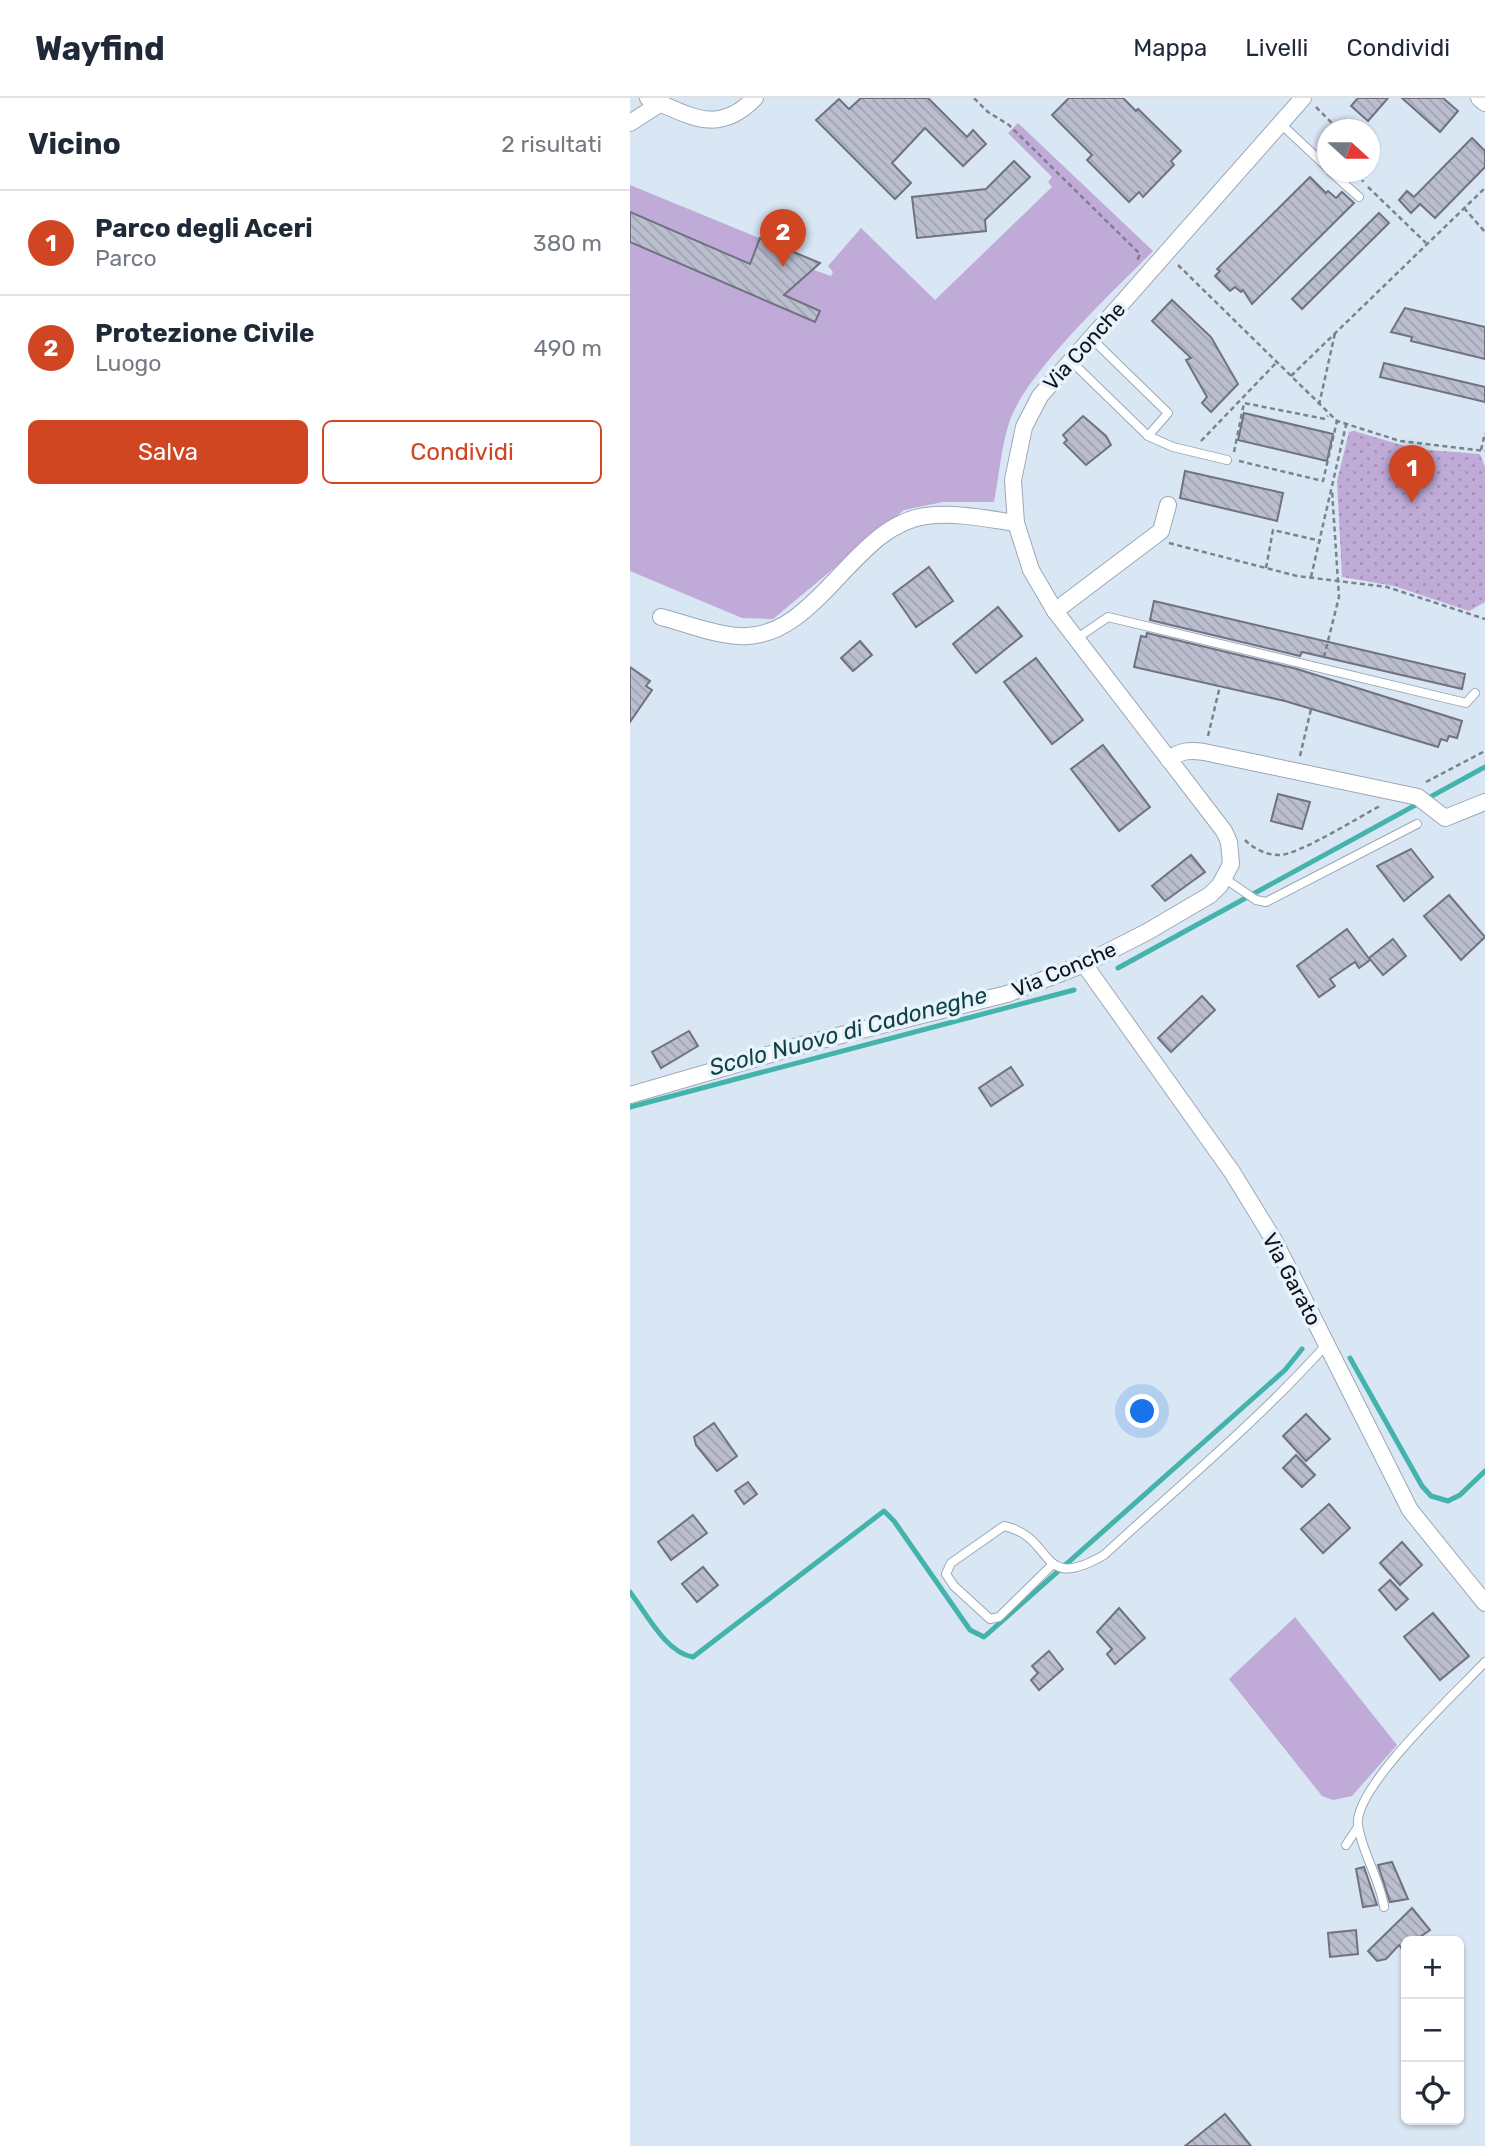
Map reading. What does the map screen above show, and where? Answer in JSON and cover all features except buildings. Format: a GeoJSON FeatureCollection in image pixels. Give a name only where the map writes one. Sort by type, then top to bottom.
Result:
{"type":"FeatureCollection","features":[{"type":"Feature","properties":{"kind":"street"},"geometry":{"type":"LineString","coordinates":[[630,123],[655,101],[714,121],[730,119],[755,98]]}},
{"type":"Feature","properties":{"kind":"street","name":"Via Conche"},"geometry":{"type":"LineString","coordinates":[[630,1095],[809,1042],[1007,994],[1084,964],[1195,906],[1210,895],[1224,878],[1231,864],[1229,842],[1055,611],[1031,570],[1016,523],[1013,480],[1024,427],[1040,396],[1091,337],[1285,128],[1303,98]]}},
{"type":"Feature","properties":{"kind":"street"},"geometry":{"type":"LineString","coordinates":[[1479,98],[1485,103]]}},
{"type":"Feature","properties":{"kind":"street"},"geometry":{"type":"LineString","coordinates":[[1055,611],[1161,531],[1168,505]]}},
{"type":"Feature","properties":{"kind":"street"},"geometry":{"type":"LineString","coordinates":[[661,617],[739,636],[765,632],[796,617],[889,530],[925,516],[973,516],[1016,523]]}},
{"type":"Feature","properties":{"kind":"street"},"geometry":{"type":"LineString","coordinates":[[1169,760],[1175,754],[1191,750],[1204,752],[1410,796],[1445,818],[1485,802]]}},
{"type":"Feature","properties":{"kind":"street","name":"Via Garato"},"geometry":{"type":"LineString","coordinates":[[1084,964],[1232,1172],[1275,1242],[1410,1510],[1485,1602]]}},
{"type":"Feature","properties":{"kind":"lane"},"geometry":{"type":"LineString","coordinates":[[1285,128],[1317,159]]}},
{"type":"Feature","properties":{"kind":"lane"},"geometry":{"type":"LineString","coordinates":[[1342,182],[1359,197]]}},
{"type":"Feature","properties":{"kind":"lane"},"geometry":{"type":"LineString","coordinates":[[1091,337],[1168,413],[1147,436]]}},
{"type":"Feature","properties":{"kind":"lane"},"geometry":{"type":"LineString","coordinates":[[1070,360],[1147,436],[1173,447],[1230,460]]}},
{"type":"Feature","properties":{"kind":"lane"},"geometry":{"type":"LineString","coordinates":[[1076,639],[1108,617],[1466,703],[1475,693]]}},
{"type":"Feature","properties":{"kind":"lane"},"geometry":{"type":"LineString","coordinates":[[1224,878],[1256,900],[1266,902],[1277,899],[1417,824]]}},
{"type":"Feature","properties":{"kind":"lane"},"geometry":{"type":"LineString","coordinates":[[1052,1565],[999,1617],[990,1619],[954,1586],[946,1574],[951,1563],[1004,1526],[1030,1536],[1052,1565],[1081,1569],[1104,1555],[1222,1450],[1290,1385],[1327,1344]]}},
{"type":"Feature","properties":{"kind":"lane"},"geometry":{"type":"LineString","coordinates":[[1384,1907],[1381,1888],[1359,1827],[1362,1802],[1371,1786],[1485,1662]]}},
{"type":"Feature","properties":{"kind":"lane"},"geometry":{"type":"LineString","coordinates":[[1346,1845],[1359,1827]]}},
{"type":"Feature","properties":{"kind":"path"},"geometry":{"type":"LineString","coordinates":[[974,98],[988,113],[1009,125],[1140,254],[1135,260]]}},
{"type":"Feature","properties":{"kind":"path"},"geometry":{"type":"LineString","coordinates":[[1285,128],[1315,106],[1328,119]]}},
{"type":"Feature","properties":{"kind":"path"},"geometry":{"type":"LineString","coordinates":[[1363,182],[1426,243]]}},
{"type":"Feature","properties":{"kind":"path"},"geometry":{"type":"LineString","coordinates":[[1291,376],[1485,188]]}},
{"type":"Feature","properties":{"kind":"path"},"geometry":{"type":"LineString","coordinates":[[1464,208],[1485,232]]}},
{"type":"Feature","properties":{"kind":"path"},"geometry":{"type":"LineString","coordinates":[[1178,265],[1337,421],[1399,442],[1483,450],[1485,433]]}},
{"type":"Feature","properties":{"kind":"path"},"geometry":{"type":"LineString","coordinates":[[1318,405],[1335,333]]}},
{"type":"Feature","properties":{"kind":"path"},"geometry":{"type":"LineString","coordinates":[[1210,448],[1198,445],[1243,401],[1276,363]]}},
{"type":"Feature","properties":{"kind":"path"},"geometry":{"type":"LineString","coordinates":[[1243,401],[1325,419],[1329,415]]}},
{"type":"Feature","properties":{"kind":"path"},"geometry":{"type":"LineString","coordinates":[[1230,460],[1243,401]]}},
{"type":"Feature","properties":{"kind":"path"},"geometry":{"type":"LineString","coordinates":[[1230,460],[1323,481],[1337,421]]}},
{"type":"Feature","properties":{"kind":"path"},"geometry":{"type":"LineString","coordinates":[[1311,577],[1346,425]]}},
{"type":"Feature","properties":{"kind":"path"},"geometry":{"type":"LineString","coordinates":[[1222,451],[1234,454],[1230,460]]}},
{"type":"Feature","properties":{"kind":"path"},"geometry":{"type":"LineString","coordinates":[[1321,668],[1339,597],[1332,489]]}},
{"type":"Feature","properties":{"kind":"path"},"geometry":{"type":"LineString","coordinates":[[1266,569],[1273,530],[1321,541]]}},
{"type":"Feature","properties":{"kind":"path"},"geometry":{"type":"LineString","coordinates":[[1151,538],[1266,569],[1387,587],[1484,619],[1485,611]]}},
{"type":"Feature","properties":{"kind":"path"},"geometry":{"type":"LineString","coordinates":[[1204,752],[1220,686]]}},
{"type":"Feature","properties":{"kind":"path"},"geometry":{"type":"LineString","coordinates":[[1296,772],[1311,709]]}},
{"type":"Feature","properties":{"kind":"path"},"geometry":{"type":"LineString","coordinates":[[1426,782],[1485,751]]}},
{"type":"Feature","properties":{"kind":"path"},"geometry":{"type":"LineString","coordinates":[[1238,833],[1265,853],[1282,855],[1410,796]]}},
{"type":"Feature","properties":{"kind":"shaded area"},"geometry":{"type":"Polygon","coordinates":[[[1018,123],[1153,251],[1073,333],[1018,403],[1006,433],[994,502],[943,502],[904,510],[773,619],[742,618],[630,571],[630,185],[820,263],[814,270],[831,276],[833,272],[828,266],[861,228],[935,300],[1052,187],[1048,182],[1052,177],[1008,133],[1018,123]]]}},
{"type":"Feature","properties":{"kind":"shaded area"},"geometry":{"type":"Polygon","coordinates":[[[1354,431],[1415,449],[1480,454],[1485,467],[1485,602],[1469,611],[1394,586],[1342,577],[1337,481],[1349,432],[1354,431]]]}},
{"type":"Feature","properties":{"kind":"shaded area"},"geometry":{"type":"Polygon","coordinates":[[[1295,1617],[1397,1745],[1352,1796],[1333,1800],[1322,1796],[1229,1679],[1295,1617]]]}},
{"type":"Feature","properties":{"kind":"waterway","name":"Scolo Nuovo di Cadoneghe"},"geometry":{"type":"LineString","coordinates":[[1118,968],[1485,767]]}},
{"type":"Feature","properties":{"kind":"waterway","name":"Scolo Nuovo di Cadoneghe"},"geometry":{"type":"LineString","coordinates":[[630,1107],[1074,990]]}},
{"type":"Feature","properties":{"kind":"waterway"},"geometry":{"type":"LineString","coordinates":[[630,1592],[665,1640],[683,1654],[693,1657],[884,1511],[894,1521],[970,1630],[984,1637],[1285,1370],[1302,1349]]}},
{"type":"Feature","properties":{"kind":"waterway"},"geometry":{"type":"LineString","coordinates":[[1350,1358],[1422,1486],[1431,1496],[1448,1501],[1460,1495],[1485,1471]]}},
{"type":"Feature","properties":{"kind":"place","name":"Protezione Civile"},"geometry":{"type":"Point","coordinates":[783,267]}},
{"type":"Feature","properties":{"kind":"place","name":"Parco degli Aceri"},"geometry":{"type":"Point","coordinates":[1412,503]}}]}
